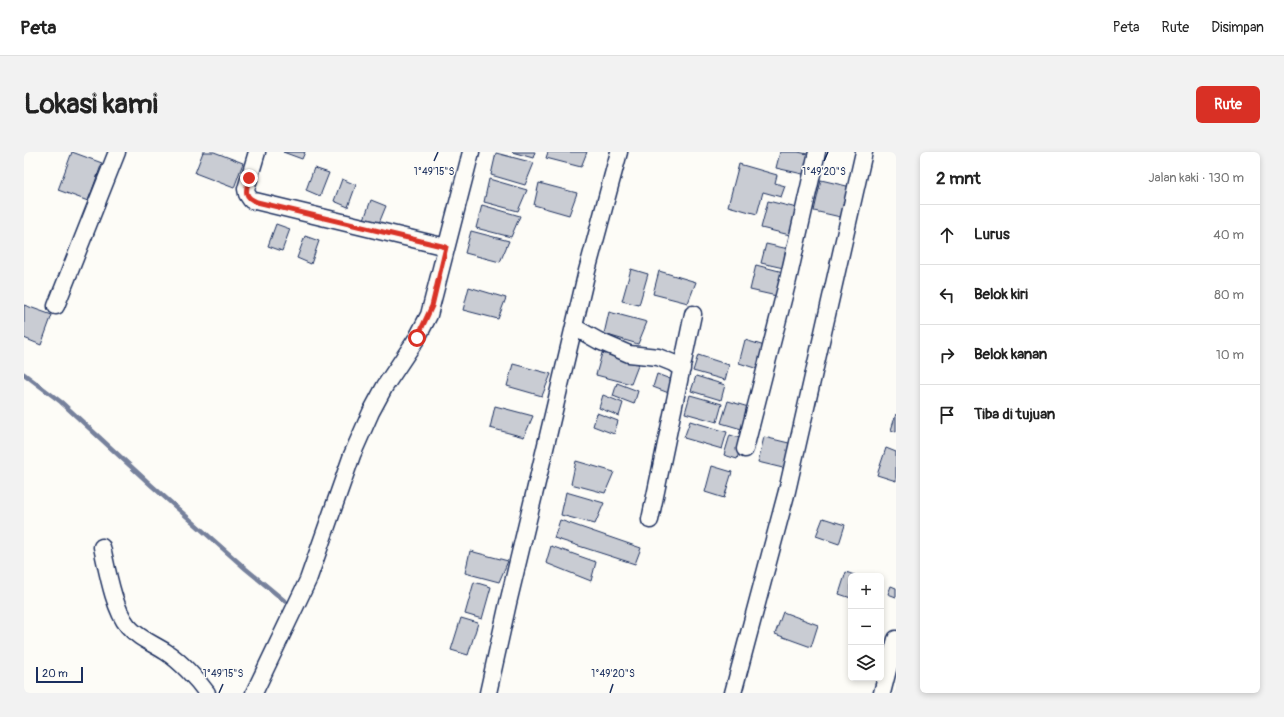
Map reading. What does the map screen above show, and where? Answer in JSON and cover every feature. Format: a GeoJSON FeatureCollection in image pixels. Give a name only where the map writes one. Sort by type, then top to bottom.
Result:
{"type":"FeatureCollection","features":[{"type":"Feature","properties":{"kind":"street"},"geometry":{"type":"LineString","coordinates":[[56,306],[118,152]]}},
{"type":"Feature","properties":{"kind":"street"},"geometry":{"type":"LineString","coordinates":[[257,152],[246,189],[251,200],[446,247]]}},
{"type":"Feature","properties":{"kind":"street"},"geometry":{"type":"LineString","coordinates":[[254,693],[308,580],[352,455],[371,412],[385,386],[417,338],[429,315],[471,152]]}},
{"type":"Feature","properties":{"kind":"street"},"geometry":{"type":"LineString","coordinates":[[488,693],[587,271],[619,152]]}},
{"type":"Feature","properties":{"kind":"street"},"geometry":{"type":"LineString","coordinates":[[745,449],[788,280],[817,152]]}},
{"type":"Feature","properties":{"kind":"street"},"geometry":{"type":"LineString","coordinates":[[733,693],[787,491],[864,152]]}},
{"type":"Feature","properties":{"kind":"street"},"geometry":{"type":"LineString","coordinates":[[650,520],[693,314]]}},
{"type":"Feature","properties":{"kind":"street"},"geometry":{"type":"LineString","coordinates":[[574,327],[629,354],[658,357],[673,363],[682,369]]}},
{"type":"Feature","properties":{"kind":"street"},"geometry":{"type":"LineString","coordinates":[[102,547],[117,608],[127,625],[139,637],[167,653],[186,669],[207,693]]}},
{"type":"Feature","properties":{"kind":"street"},"geometry":{"type":"LineString","coordinates":[[882,693],[896,639]]}},
{"type":"Feature","properties":{"kind":"building"},"geometry":{"type":"Polygon","coordinates":[[[72,152],[102,163],[88,201],[58,190],[72,152]]]}},
{"type":"Feature","properties":{"kind":"building"},"geometry":{"type":"Polygon","coordinates":[[[203,152],[214,152],[243,163],[234,188],[195,173],[203,152]]]}},
{"type":"Feature","properties":{"kind":"building"},"geometry":{"type":"Polygon","coordinates":[[[283,152],[305,152],[302,159],[283,152]]]}},
{"type":"Feature","properties":{"kind":"building"},"geometry":{"type":"Polygon","coordinates":[[[512,152],[535,152],[533,158],[512,152]]]}},
{"type":"Feature","properties":{"kind":"building"},"geometry":{"type":"Polygon","coordinates":[[[548,152],[587,152],[581,167],[546,158],[548,152]]]}},
{"type":"Feature","properties":{"kind":"building"},"geometry":{"type":"Polygon","coordinates":[[[780,152],[798,152],[812,155],[807,175],[776,168],[780,152]]]}},
{"type":"Feature","properties":{"kind":"building"},"geometry":{"type":"Polygon","coordinates":[[[496,153],[534,163],[525,185],[491,175],[496,153]]]}},
{"type":"Feature","properties":{"kind":"building"},"geometry":{"type":"Polygon","coordinates":[[[739,164],[777,175],[775,183],[785,186],[781,197],[763,192],[757,214],[728,206],[739,164]]]}},
{"type":"Feature","properties":{"kind":"building"},"geometry":{"type":"Polygon","coordinates":[[[314,168],[329,173],[320,196],[306,190],[314,168]]]}},
{"type":"Feature","properties":{"kind":"building"},"geometry":{"type":"Polygon","coordinates":[[[342,179],[356,185],[348,207],[334,201],[342,179]]]}},
{"type":"Feature","properties":{"kind":"building"},"geometry":{"type":"Polygon","coordinates":[[[489,179],[527,190],[518,211],[484,202],[489,179]]]}},
{"type":"Feature","properties":{"kind":"building"},"geometry":{"type":"Polygon","coordinates":[[[821,180],[851,187],[845,218],[814,211],[821,180]]]}},
{"type":"Feature","properties":{"kind":"building"},"geometry":{"type":"Polygon","coordinates":[[[539,183],[577,193],[569,215],[534,205],[539,183]]]}},
{"type":"Feature","properties":{"kind":"building"},"geometry":{"type":"Polygon","coordinates":[[[371,200],[386,206],[377,228],[363,222],[371,200]]]}},
{"type":"Feature","properties":{"kind":"building"},"geometry":{"type":"Polygon","coordinates":[[[768,201],[797,208],[790,235],[761,228],[768,201]]]}},
{"type":"Feature","properties":{"kind":"building"},"geometry":{"type":"Polygon","coordinates":[[[482,205],[520,216],[511,237],[476,228],[482,205]]]}},
{"type":"Feature","properties":{"kind":"building"},"geometry":{"type":"Polygon","coordinates":[[[276,224],[290,229],[282,251],[268,246],[276,224]]]}},
{"type":"Feature","properties":{"kind":"building"},"geometry":{"type":"Polygon","coordinates":[[[471,231],[509,241],[500,262],[465,253],[471,231]]]}},
{"type":"Feature","properties":{"kind":"building"},"geometry":{"type":"Polygon","coordinates":[[[305,236],[319,241],[311,264],[297,258],[305,236]]]}},
{"type":"Feature","properties":{"kind":"building"},"geometry":{"type":"Polygon","coordinates":[[[766,244],[793,250],[788,269],[761,263],[766,244]]]}},
{"type":"Feature","properties":{"kind":"building"},"geometry":{"type":"Polygon","coordinates":[[[756,265],[787,273],[781,297],[750,290],[756,265]]]}},
{"type":"Feature","properties":{"kind":"building"},"geometry":{"type":"Polygon","coordinates":[[[631,269],[648,274],[639,305],[622,301],[631,269]]]}},
{"type":"Feature","properties":{"kind":"building"},"geometry":{"type":"Polygon","coordinates":[[[659,271],[696,282],[688,303],[653,294],[659,271]]]}},
{"type":"Feature","properties":{"kind":"building"},"geometry":{"type":"Polygon","coordinates":[[[469,287],[506,298],[498,319],[463,310],[469,287]]]}},
{"type":"Feature","properties":{"kind":"building"},"geometry":{"type":"Polygon","coordinates":[[[24,305],[52,315],[41,345],[24,338],[24,305]]]}},
{"type":"Feature","properties":{"kind":"building"},"geometry":{"type":"Polygon","coordinates":[[[609,312],[647,322],[638,344],[604,334],[609,312]]]}},
{"type":"Feature","properties":{"kind":"building"},"geometry":{"type":"Polygon","coordinates":[[[745,340],[768,347],[761,370],[739,363],[745,340]]]}},
{"type":"Feature","properties":{"kind":"building"},"geometry":{"type":"Polygon","coordinates":[[[602,353],[639,363],[631,384],[596,375],[602,353]]]}},
{"type":"Feature","properties":{"kind":"building"},"geometry":{"type":"Polygon","coordinates":[[[698,355],[729,365],[725,380],[693,371],[698,355]]]}},
{"type":"Feature","properties":{"kind":"building"},"geometry":{"type":"Polygon","coordinates":[[[513,364],[551,374],[542,396],[507,386],[513,364]]]}},
{"type":"Feature","properties":{"kind":"building"},"geometry":{"type":"Polygon","coordinates":[[[657,374],[678,382],[674,395],[653,387],[657,374]]]}},
{"type":"Feature","properties":{"kind":"building"},"geometry":{"type":"Polygon","coordinates":[[[696,376],[725,385],[721,400],[691,391],[696,376]]]}},
{"type":"Feature","properties":{"kind":"building"},"geometry":{"type":"Polygon","coordinates":[[[617,383],[638,391],[634,404],[613,396],[617,383]]]}},
{"type":"Feature","properties":{"kind":"building"},"geometry":{"type":"Polygon","coordinates":[[[603,395],[623,403],[619,416],[599,408],[603,395]]]}},
{"type":"Feature","properties":{"kind":"building"},"geometry":{"type":"Polygon","coordinates":[[[690,395],[722,404],[717,422],[685,413],[690,395]]]}},
{"type":"Feature","properties":{"kind":"building"},"geometry":{"type":"Polygon","coordinates":[[[728,401],[752,408],[745,430],[721,423],[728,401]]]}},
{"type":"Feature","properties":{"kind":"building"},"geometry":{"type":"Polygon","coordinates":[[[495,406],[533,416],[524,437],[490,428],[495,406]]]}},
{"type":"Feature","properties":{"kind":"building"},"geometry":{"type":"Polygon","coordinates":[[[597,413],[618,421],[614,434],[593,426],[597,413]]]}},
{"type":"Feature","properties":{"kind":"building"},"geometry":{"type":"Polygon","coordinates":[[[896,414],[896,432],[891,430],[896,414]]]}},
{"type":"Feature","properties":{"kind":"building"},"geometry":{"type":"Polygon","coordinates":[[[690,421],[727,432],[722,449],[684,438],[690,421]]]}},
{"type":"Feature","properties":{"kind":"building"},"geometry":{"type":"Polygon","coordinates":[[[730,435],[743,439],[737,459],[724,455],[730,435]]]}},
{"type":"Feature","properties":{"kind":"building"},"geometry":{"type":"Polygon","coordinates":[[[764,437],[793,444],[787,469],[758,462],[764,437]]]}},
{"type":"Feature","properties":{"kind":"building"},"geometry":{"type":"Polygon","coordinates":[[[886,448],[896,452],[896,481],[877,475],[886,448]]]}},
{"type":"Feature","properties":{"kind":"building"},"geometry":{"type":"Polygon","coordinates":[[[576,461],[614,472],[605,493],[571,484],[576,461]]]}},
{"type":"Feature","properties":{"kind":"building"},"geometry":{"type":"Polygon","coordinates":[[[712,466],[732,472],[724,498],[705,492],[712,466]]]}},
{"type":"Feature","properties":{"kind":"building"},"geometry":{"type":"Polygon","coordinates":[[[566,492],[604,503],[595,524],[561,515],[566,492]]]}},
{"type":"Feature","properties":{"kind":"building"},"geometry":{"type":"Polygon","coordinates":[[[823,518],[845,525],[839,544],[816,536],[823,518]]]}},
{"type":"Feature","properties":{"kind":"building"},"geometry":{"type":"Polygon","coordinates":[[[560,520],[641,548],[635,564],[554,538],[560,520]]]}},
{"type":"Feature","properties":{"kind":"building"},"geometry":{"type":"Polygon","coordinates":[[[551,546],[596,562],[591,581],[546,563],[551,546]]]}},
{"type":"Feature","properties":{"kind":"building"},"geometry":{"type":"Polygon","coordinates":[[[470,551],[508,561],[499,582],[465,573],[470,551]]]}},
{"type":"Feature","properties":{"kind":"building"},"geometry":{"type":"Polygon","coordinates":[[[846,572],[849,573],[848,597],[839,594],[846,572]]]}},
{"type":"Feature","properties":{"kind":"building"},"geometry":{"type":"Polygon","coordinates":[[[474,582],[491,587],[482,619],[465,614],[474,582]]]}},
{"type":"Feature","properties":{"kind":"building"},"geometry":{"type":"Polygon","coordinates":[[[891,586],[896,588],[896,597],[888,594],[891,586]]]}},
{"type":"Feature","properties":{"kind":"building"},"geometry":{"type":"Polygon","coordinates":[[[783,612],[818,625],[811,647],[775,634],[783,612]]]}},
{"type":"Feature","properties":{"kind":"building"},"geometry":{"type":"Polygon","coordinates":[[[461,618],[478,623],[468,655],[451,650],[461,618]]]}},
{"type":"Feature","properties":{"kind":"waterway"},"geometry":{"type":"LineString","coordinates":[[24,374],[61,402],[151,485],[246,569],[286,602]]}},
{"type":"Feature","properties":{"kind":"route"},"geometry":{"type":"LineString","coordinates":[[249,178],[246,189],[251,200],[446,247],[432,306],[417,338]]}}]}
